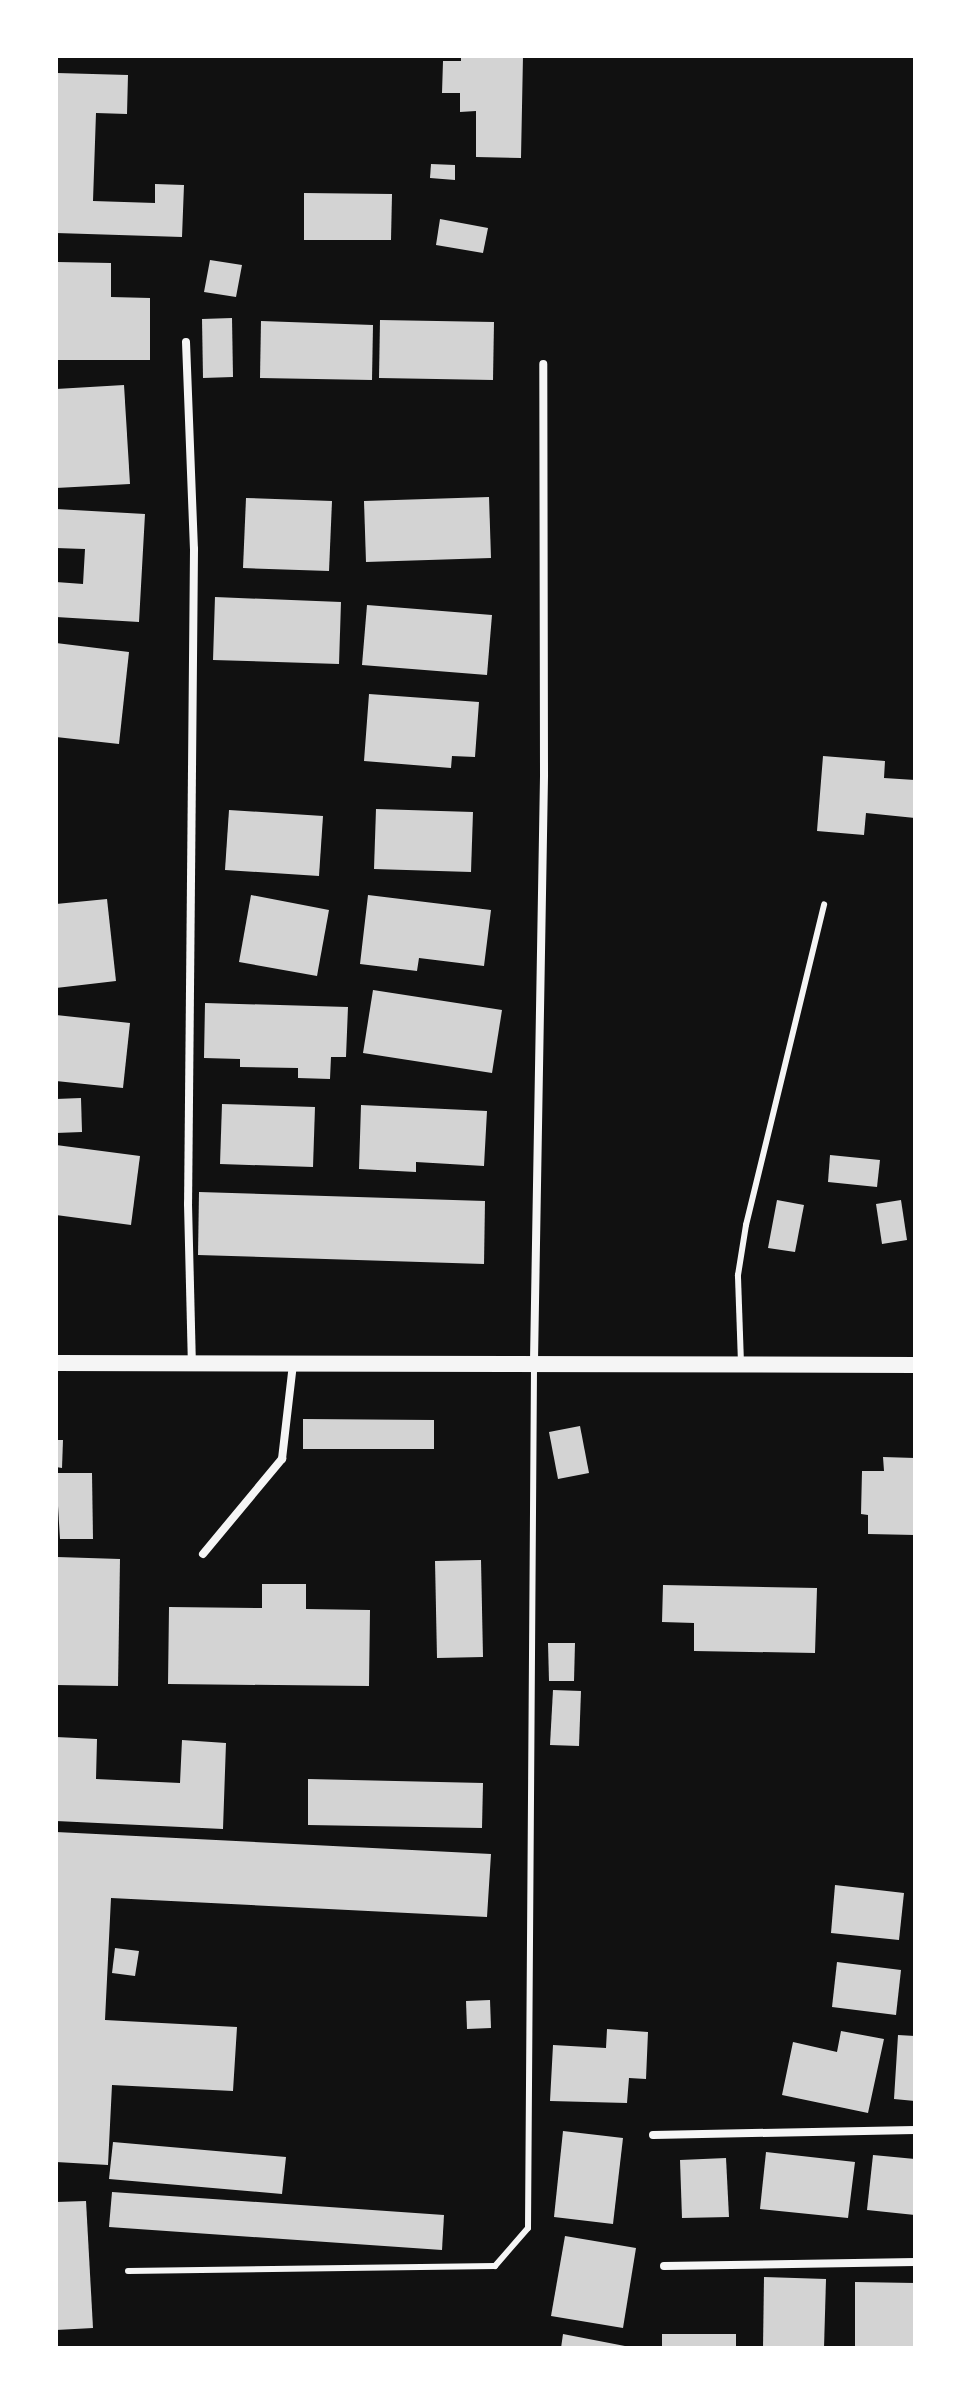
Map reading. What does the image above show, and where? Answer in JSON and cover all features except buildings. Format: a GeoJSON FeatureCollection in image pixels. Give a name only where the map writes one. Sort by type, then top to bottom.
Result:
{"type":"FeatureCollection","features":[{"type":"Feature","properties":{"kind":"main road"},"geometry":{"type":"LineString","coordinates":[[56,1363],[534,1361],[915,1365]]}},
{"type":"Feature","properties":{"kind":"street"},"geometry":{"type":"LineString","coordinates":[[186,342],[194,549],[188,1204],[192,1363]]}},
{"type":"Feature","properties":{"kind":"street"},"geometry":{"type":"LineString","coordinates":[[534,1361],[544,774],[543,364]]}},
{"type":"Feature","properties":{"kind":"street"},"geometry":{"type":"LineString","coordinates":[[203,1554],[282,1459],[293,1363]]}},
{"type":"Feature","properties":{"kind":"street"},"geometry":{"type":"LineString","coordinates":[[653,2135],[915,2130]]}},
{"type":"Feature","properties":{"kind":"street"},"geometry":{"type":"LineString","coordinates":[[664,2266],[915,2262]]}},
{"type":"Feature","properties":{"kind":"lane"},"geometry":{"type":"LineString","coordinates":[[741,1363],[738,1275],[746,1225],[824,904]]}},
{"type":"Feature","properties":{"kind":"lane"},"geometry":{"type":"LineString","coordinates":[[128,2271],[495,2266],[528,2228],[534,1361]]}}]}
